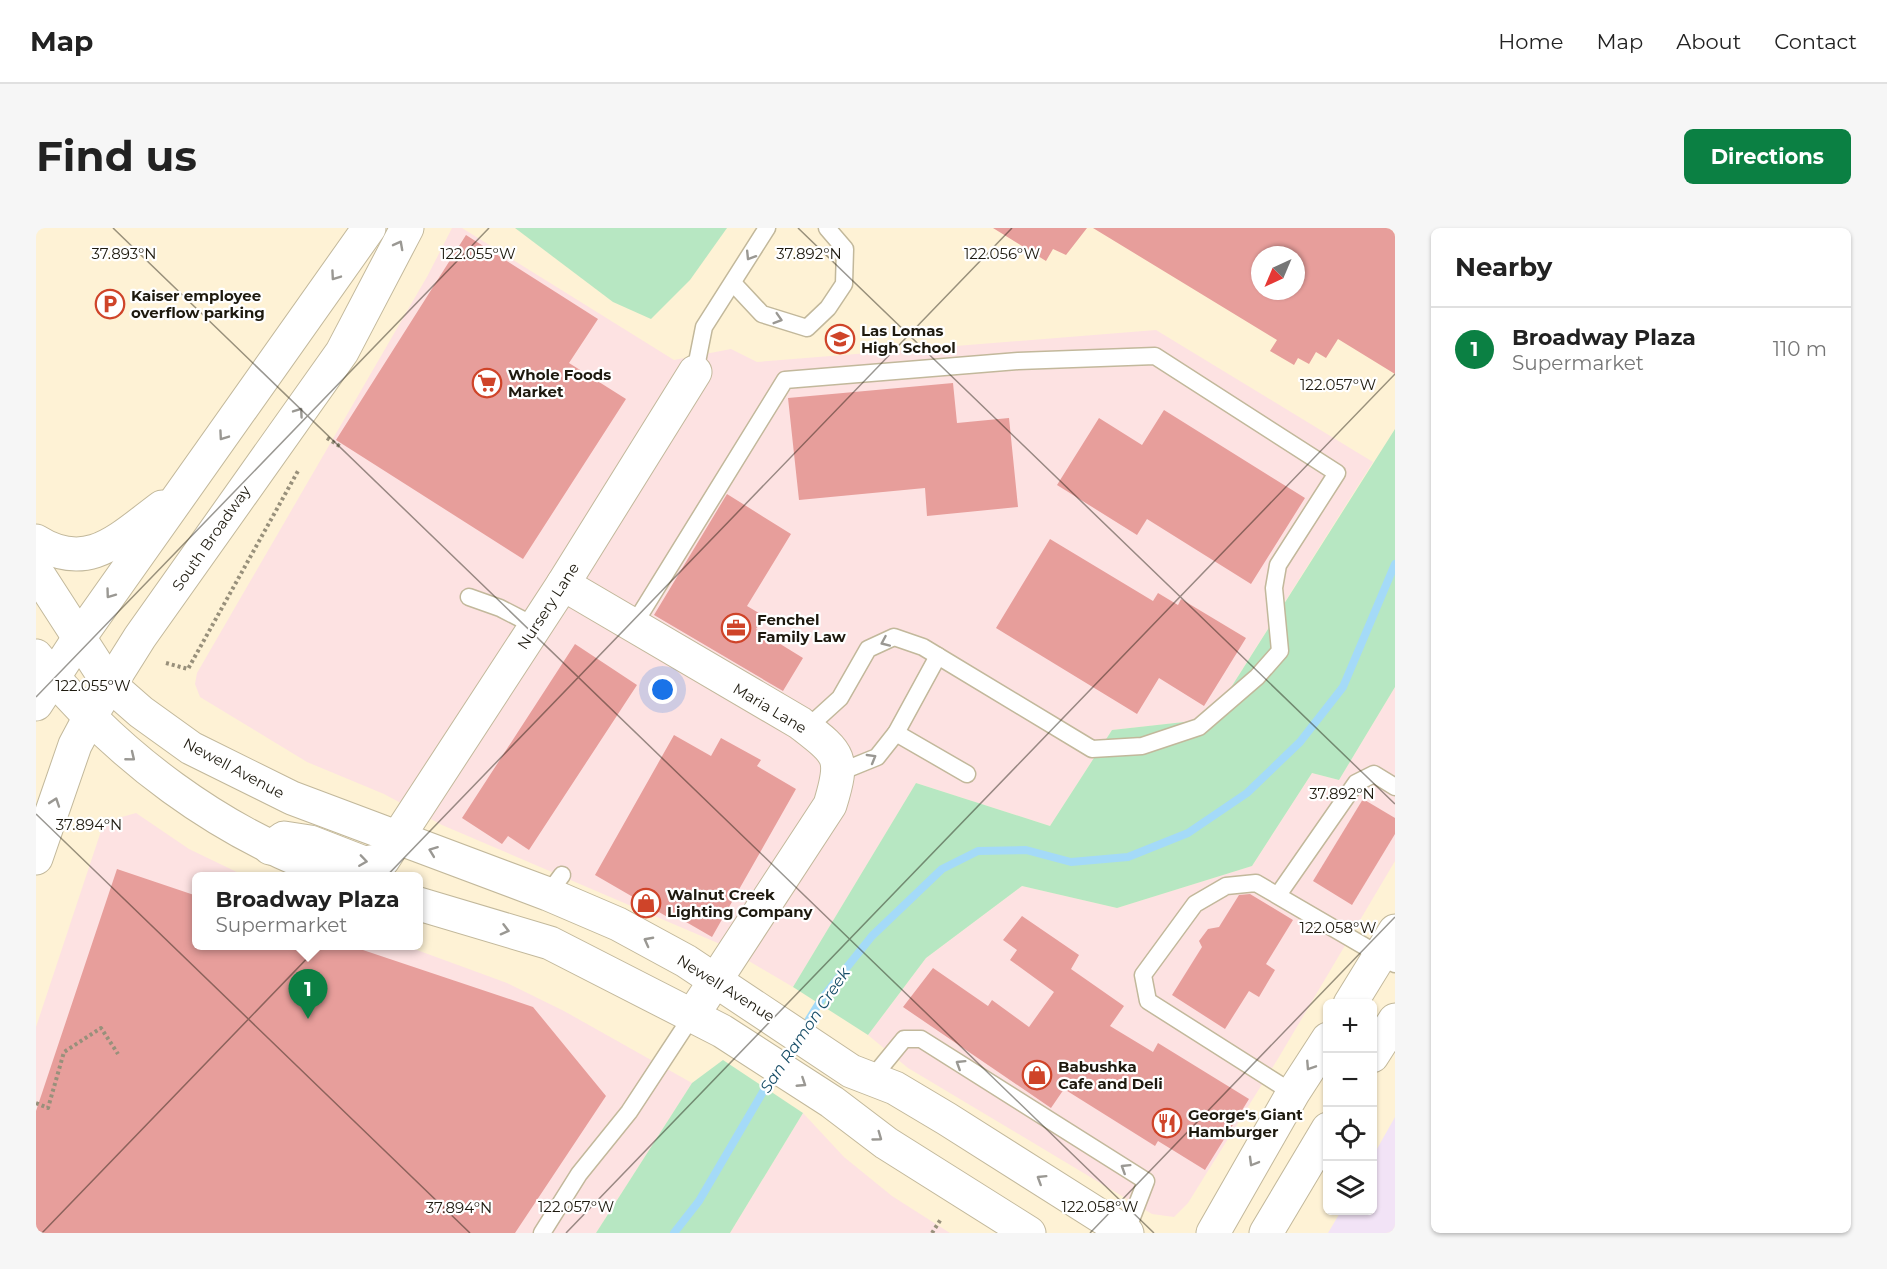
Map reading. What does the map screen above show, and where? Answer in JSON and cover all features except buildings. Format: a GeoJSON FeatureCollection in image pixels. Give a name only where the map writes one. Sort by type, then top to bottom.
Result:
{"type":"FeatureCollection","features":[{"type":"Feature","properties":{"kind":"street"},"geometry":{"type":"LineString","coordinates":[[331,872],[270,848],[197,804],[127,754],[91,715],[42,680],[79,638],[369,228]]}},
{"type":"Feature","properties":{"kind":"street","name":"South Broadway"},"geometry":{"type":"LineString","coordinates":[[36,858],[75,744],[109,684],[342,352],[407,228]]}},
{"type":"Feature","properties":{"kind":"street","name":"Nursery Lane"},"geometry":{"type":"LineString","coordinates":[[397,837],[563,584],[695,372]]}},
{"type":"Feature","properties":{"kind":"street"},"geometry":{"type":"LineString","coordinates":[[36,541],[68,556],[90,554],[108,546],[185,490]]}},
{"type":"Feature","properties":{"kind":"street","name":"Newell Avenue"},"geometry":{"type":"LineString","coordinates":[[36,571],[109,684],[141,712],[191,748],[292,798],[397,837],[555,884],[618,924],[686,962],[862,1075],[895,1088],[947,1119],[1127,1233]]}},
{"type":"Feature","properties":{"kind":"street","name":"Maria Lane"},"geometry":{"type":"LineString","coordinates":[[563,584],[807,728],[832,748],[840,772]]}},
{"type":"Feature","properties":{"kind":"street"},"geometry":{"type":"LineString","coordinates":[[692,1016],[830,805],[840,772]]}},
{"type":"Feature","properties":{"kind":"street"},"geometry":{"type":"LineString","coordinates":[[270,848],[284,838],[310,842],[364,864],[383,860],[397,837]]}},
{"type":"Feature","properties":{"kind":"street"},"geometry":{"type":"LineString","coordinates":[[423,905],[550,943],[692,1016],[736,1040],[832,1102],[886,1143],[1029,1233]]}},
{"type":"Feature","properties":{"kind":"street"},"geometry":{"type":"LineString","coordinates":[[1354,999],[1390,950]]}},
{"type":"Feature","properties":{"kind":"street"},"geometry":{"type":"LineString","coordinates":[[1374,1053],[1395,1020]]}},
{"type":"Feature","properties":{"kind":"street"},"geometry":{"type":"LineString","coordinates":[[1213,1233],[1293,1093],[1323,1047]]}},
{"type":"Feature","properties":{"kind":"street"},"geometry":{"type":"LineString","coordinates":[[1266,1233],[1323,1138]]}},
{"type":"Feature","properties":{"kind":"lane"},"geometry":{"type":"LineString","coordinates":[[695,372],[704,327],[768,228]]}},
{"type":"Feature","properties":{"kind":"lane"},"geometry":{"type":"LineString","coordinates":[[733,283],[762,314],[807,328],[828,308],[844,284],[845,249],[827,228]]}},
{"type":"Feature","properties":{"kind":"lane"},"geometry":{"type":"LineString","coordinates":[[633,626],[785,380],[1018,361],[1155,356],[1337,473],[1278,566],[1274,588],[1281,651],[1257,677],[1199,727],[1142,746],[1092,749],[924,647],[894,638],[868,649],[840,698],[807,728]]}},
{"type":"Feature","properties":{"kind":"lane"},"geometry":{"type":"LineString","coordinates":[[469,597],[500,608],[535,626]]}},
{"type":"Feature","properties":{"kind":"lane"},"geometry":{"type":"LineString","coordinates":[[840,772],[877,757],[896,733],[938,656]]}},
{"type":"Feature","properties":{"kind":"lane"},"geometry":{"type":"LineString","coordinates":[[896,733],[968,774]]}},
{"type":"Feature","properties":{"kind":"lane"},"geometry":{"type":"LineString","coordinates":[[1278,895],[1356,783],[1374,774],[1395,787]]}},
{"type":"Feature","properties":{"kind":"lane"},"geometry":{"type":"LineString","coordinates":[[1293,1093],[1148,1001],[1143,975],[1195,904],[1226,886],[1256,883],[1390,950]]}},
{"type":"Feature","properties":{"kind":"lane"},"geometry":{"type":"LineString","coordinates":[[542,1233],[579,1174],[629,1112],[692,1016]]}},
{"type":"Feature","properties":{"kind":"lane"},"geometry":{"type":"LineString","coordinates":[[862,1075],[904,1039],[921,1040],[1146,1180],[1127,1233]]}},
{"type":"Feature","properties":{"kind":"path"},"geometry":{"type":"LineString","coordinates":[[327,438],[341,447]]}},
{"type":"Feature","properties":{"kind":"path"},"geometry":{"type":"LineString","coordinates":[[36,1103],[48,1108],[64,1052],[101,1028],[118,1054]]}},
{"type":"Feature","properties":{"kind":"path"},"geometry":{"type":"LineString","coordinates":[[932,1233],[941,1219]]}},
{"type":"Feature","properties":{"kind":"shaded area"},"geometry":{"type":"Polygon","coordinates":[[[452,228],[462,228],[674,360],[731,349],[757,362],[1156,330],[1373,462],[1211,719],[1112,730],[1050,826],[916,783],[793,987],[720,944],[442,825],[384,794],[307,762],[200,697],[195,684],[197,673],[428,275],[452,228]]]}},
{"type":"Feature","properties":{"kind":"shaded area"},"geometry":{"type":"Polygon","coordinates":[[[1395,687],[1395,861],[1279,1057],[1188,1203],[1174,1217],[1152,1214],[908,1068],[868,1035],[926,958],[1022,886],[1117,908],[1252,866],[1312,773],[1339,780],[1395,687]]]}},
{"type":"Feature","properties":{"kind":"shaded area"},"geometry":{"type":"Polygon","coordinates":[[[136,813],[189,849],[237,872],[192,872],[192,950],[417,950],[507,983],[564,1011],[692,1083],[596,1233],[36,1233],[36,1027],[104,822],[136,813]]]}},
{"type":"Feature","properties":{"kind":"shaded area"},"geometry":{"type":"Polygon","coordinates":[[[803,1113],[844,1157],[892,1196],[950,1233],[730,1233],[803,1113]]]}},
{"type":"Feature","properties":{"kind":"shaded area"},"geometry":{"type":"Polygon","coordinates":[[[1395,1117],[1395,1233],[1328,1233],[1339,1215],[1377,1215],[1377,1149],[1395,1117]]]}},
{"type":"Feature","properties":{"kind":"green space"},"geometry":{"type":"Polygon","coordinates":[[[515,228],[727,228],[690,280],[651,319],[613,302],[515,228]]]}},
{"type":"Feature","properties":{"kind":"green space"},"geometry":{"type":"Polygon","coordinates":[[[1395,429],[1395,687],[1339,780],[1312,773],[1252,866],[1117,908],[1022,886],[926,958],[868,1035],[793,987],[916,783],[1050,826],[1112,730],[1211,719],[1395,429]]]}},
{"type":"Feature","properties":{"kind":"green space"},"geometry":{"type":"Polygon","coordinates":[[[723,1060],[803,1113],[730,1233],[596,1233],[692,1083],[723,1060]]]}},
{"type":"Feature","properties":{"kind":"waterway","name":"San Ramon Creek"},"geometry":{"type":"LineString","coordinates":[[801,1032],[823,997],[872,936],[942,869],[978,851],[1026,850],[1071,862],[1128,857],[1188,833],[1247,793],[1300,742],[1343,687],[1395,564]]}},
{"type":"Feature","properties":{"kind":"waterway","name":"San Ramon Creek"},"geometry":{"type":"LineString","coordinates":[[674,1233],[699,1201],[774,1073]]}},
{"type":"Feature","properties":{"kind":"place","name":"Kaiser employee overflow parking"},"geometry":{"type":"Point","coordinates":[110,304]}},
{"type":"Feature","properties":{"kind":"place","name":"Las Lomas High School"},"geometry":{"type":"Point","coordinates":[840,339]}},
{"type":"Feature","properties":{"kind":"place","name":"Whole Foods Market"},"geometry":{"type":"Point","coordinates":[487,383]}},
{"type":"Feature","properties":{"kind":"place","name":"Fenchel Family Law"},"geometry":{"type":"Point","coordinates":[736,628]}},
{"type":"Feature","properties":{"kind":"place","name":"Walnut Creek Lighting Company"},"geometry":{"type":"Point","coordinates":[646,903]}},
{"type":"Feature","properties":{"kind":"place","name":"Broadway Plaza"},"geometry":{"type":"Point","coordinates":[308,1019]}},
{"type":"Feature","properties":{"kind":"place","name":"Babushka Cafe and Deli"},"geometry":{"type":"Point","coordinates":[1037,1075]}},
{"type":"Feature","properties":{"kind":"place","name":"George's Giant Hamburger"},"geometry":{"type":"Point","coordinates":[1167,1123]}}]}
